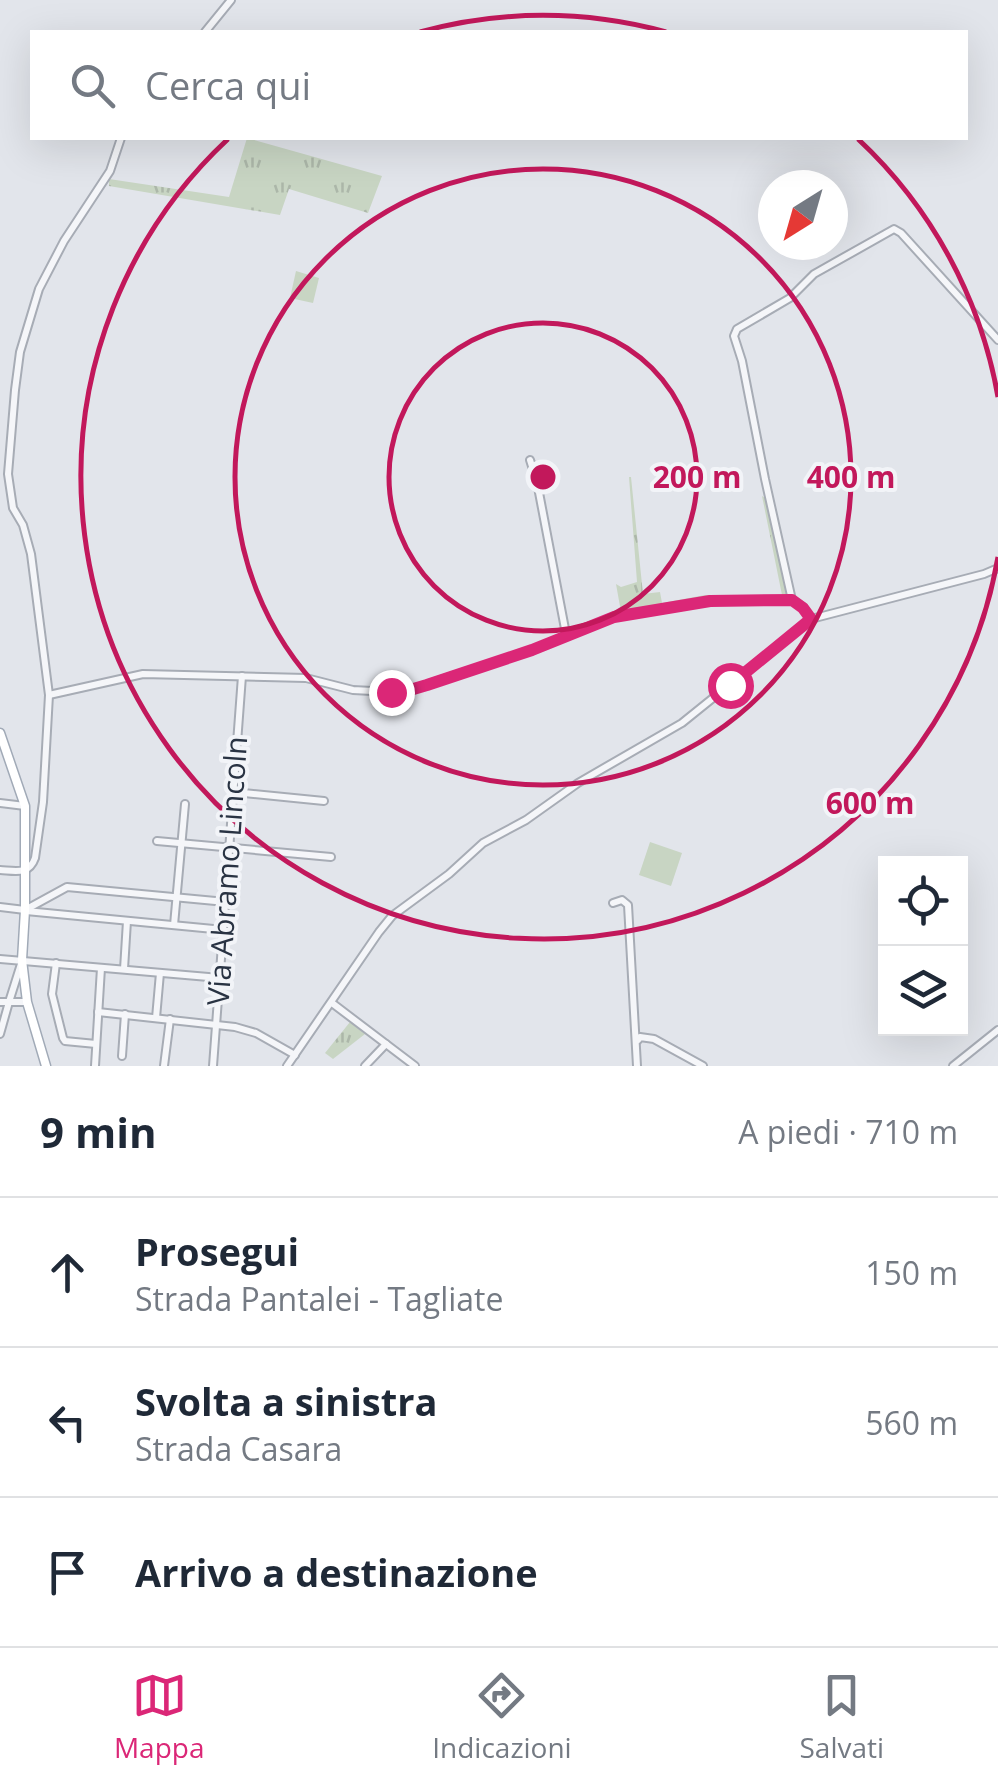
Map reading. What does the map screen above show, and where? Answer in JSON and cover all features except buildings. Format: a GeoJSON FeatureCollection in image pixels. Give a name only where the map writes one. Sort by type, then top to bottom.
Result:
{"type":"FeatureCollection","features":[{"type":"Feature","properties":{"kind":"main road"},"geometry":{"type":"LineString","coordinates":[[0,733],[3,752],[24,806],[22,960],[27,1002],[46,1066]]}},
{"type":"Feature","properties":{"kind":"street"},"geometry":{"type":"LineString","coordinates":[[206,30],[230,0]]}},
{"type":"Feature","properties":{"kind":"street"},"geometry":{"type":"LineString","coordinates":[[0,870],[26,871],[32,867],[43,802],[49,695],[31,554],[23,525],[13,508],[8,474],[20,352],[39,289],[64,240],[110,172],[119,140]]}},
{"type":"Feature","properties":{"kind":"street"},"geometry":{"type":"LineString","coordinates":[[792,600],[734,336],[738,328],[790,298],[814,274],[894,230],[901,233],[998,340]]}},
{"type":"Feature","properties":{"kind":"street"},"geometry":{"type":"LineString","coordinates":[[530,460],[566,634]]}},
{"type":"Feature","properties":{"kind":"street"},"geometry":{"type":"LineString","coordinates":[[287,1066],[392,916],[449,874],[470,853],[578,783],[682,723],[811,619],[998,568]]}},
{"type":"Feature","properties":{"kind":"street"},"geometry":{"type":"LineString","coordinates":[[49,695],[143,674],[306,678],[353,690],[410,690],[532,650],[614,617],[710,601],[792,600],[811,619]]}},
{"type":"Feature","properties":{"kind":"street","name":"Via Abramo Lincoln"},"geometry":{"type":"LineString","coordinates":[[213,1066],[242,676]]}},
{"type":"Feature","properties":{"kind":"street"},"geometry":{"type":"LineString","coordinates":[[234,792],[324,801]]}},
{"type":"Feature","properties":{"kind":"street"},"geometry":{"type":"LineString","coordinates":[[0,804],[24,806]]}},
{"type":"Feature","properties":{"kind":"street"},"geometry":{"type":"LineString","coordinates":[[174,925],[186,804]]}},
{"type":"Feature","properties":{"kind":"street"},"geometry":{"type":"LineString","coordinates":[[156,841],[331,857]]}},
{"type":"Feature","properties":{"kind":"street"},"geometry":{"type":"LineString","coordinates":[[25,910],[65,886],[226,902]]}},
{"type":"Feature","properties":{"kind":"street"},"geometry":{"type":"LineString","coordinates":[[613,903],[622,900],[628,905],[637,1066]]}},
{"type":"Feature","properties":{"kind":"street"},"geometry":{"type":"LineString","coordinates":[[0,908],[224,930]]}},
{"type":"Feature","properties":{"kind":"street"},"geometry":{"type":"LineString","coordinates":[[124,969],[127,921]]}},
{"type":"Feature","properties":{"kind":"street"},"geometry":{"type":"LineString","coordinates":[[0,959],[220,978]]}},
{"type":"Feature","properties":{"kind":"street"},"geometry":{"type":"LineString","coordinates":[[0,1034],[4,1002],[22,960]]}},
{"type":"Feature","properties":{"kind":"street"},"geometry":{"type":"LineString","coordinates":[[56,963],[52,994],[63,1038],[96,1044]]}},
{"type":"Feature","properties":{"kind":"street"},"geometry":{"type":"LineString","coordinates":[[95,1066],[101,968]]}},
{"type":"Feature","properties":{"kind":"street"},"geometry":{"type":"LineString","coordinates":[[156,1018],[160,973]]}},
{"type":"Feature","properties":{"kind":"street"},"geometry":{"type":"LineString","coordinates":[[4,1002],[27,1002]]}},
{"type":"Feature","properties":{"kind":"street"},"geometry":{"type":"LineString","coordinates":[[332,1003],[414,1066]]}},
{"type":"Feature","properties":{"kind":"street"},"geometry":{"type":"LineString","coordinates":[[98,1012],[216,1024],[256,1033],[295,1055]]}},
{"type":"Feature","properties":{"kind":"street"},"geometry":{"type":"LineString","coordinates":[[122,1056],[125,1014]]}},
{"type":"Feature","properties":{"kind":"street"},"geometry":{"type":"LineString","coordinates":[[164,1066],[170,1019]]}},
{"type":"Feature","properties":{"kind":"street"},"geometry":{"type":"LineString","coordinates":[[955,1066],[998,1030]]}},
{"type":"Feature","properties":{"kind":"street"},"geometry":{"type":"LineString","coordinates":[[636,1041],[640,1037],[654,1038],[703,1066]]}},
{"type":"Feature","properties":{"kind":"street"},"geometry":{"type":"LineString","coordinates":[[365,1066],[386,1044]]}},
{"type":"Feature","properties":{"kind":"green space"},"geometry":{"type":"Polygon","coordinates":[[[246,140],[382,176],[368,213],[289,189],[280,215],[109,186],[109,179],[229,197],[246,140]]]}},
{"type":"Feature","properties":{"kind":"green space"},"geometry":{"type":"Polygon","coordinates":[[[296,271],[319,278],[313,303],[290,298],[296,271]]]}},
{"type":"Feature","properties":{"kind":"green space"},"geometry":{"type":"Polygon","coordinates":[[[629,477],[643,594],[660,592],[662,603],[705,595],[782,595],[762,496],[768,500],[786,600],[709,599],[621,612],[616,584],[621,587],[637,582],[629,477]]]}},
{"type":"Feature","properties":{"kind":"green space"},"geometry":{"type":"Polygon","coordinates":[[[650,842],[682,853],[671,886],[639,875],[650,842]]]}},
{"type":"Feature","properties":{"kind":"green space"},"geometry":{"type":"Polygon","coordinates":[[[350,1022],[365,1034],[333,1059],[325,1053],[350,1022]]]}},
{"type":"Feature","properties":{"kind":"route"},"geometry":{"type":"LineString","coordinates":[[391,692],[427,685],[532,650],[624,614],[710,601],[792,600],[803,608],[811,619],[730,685]]}}]}
